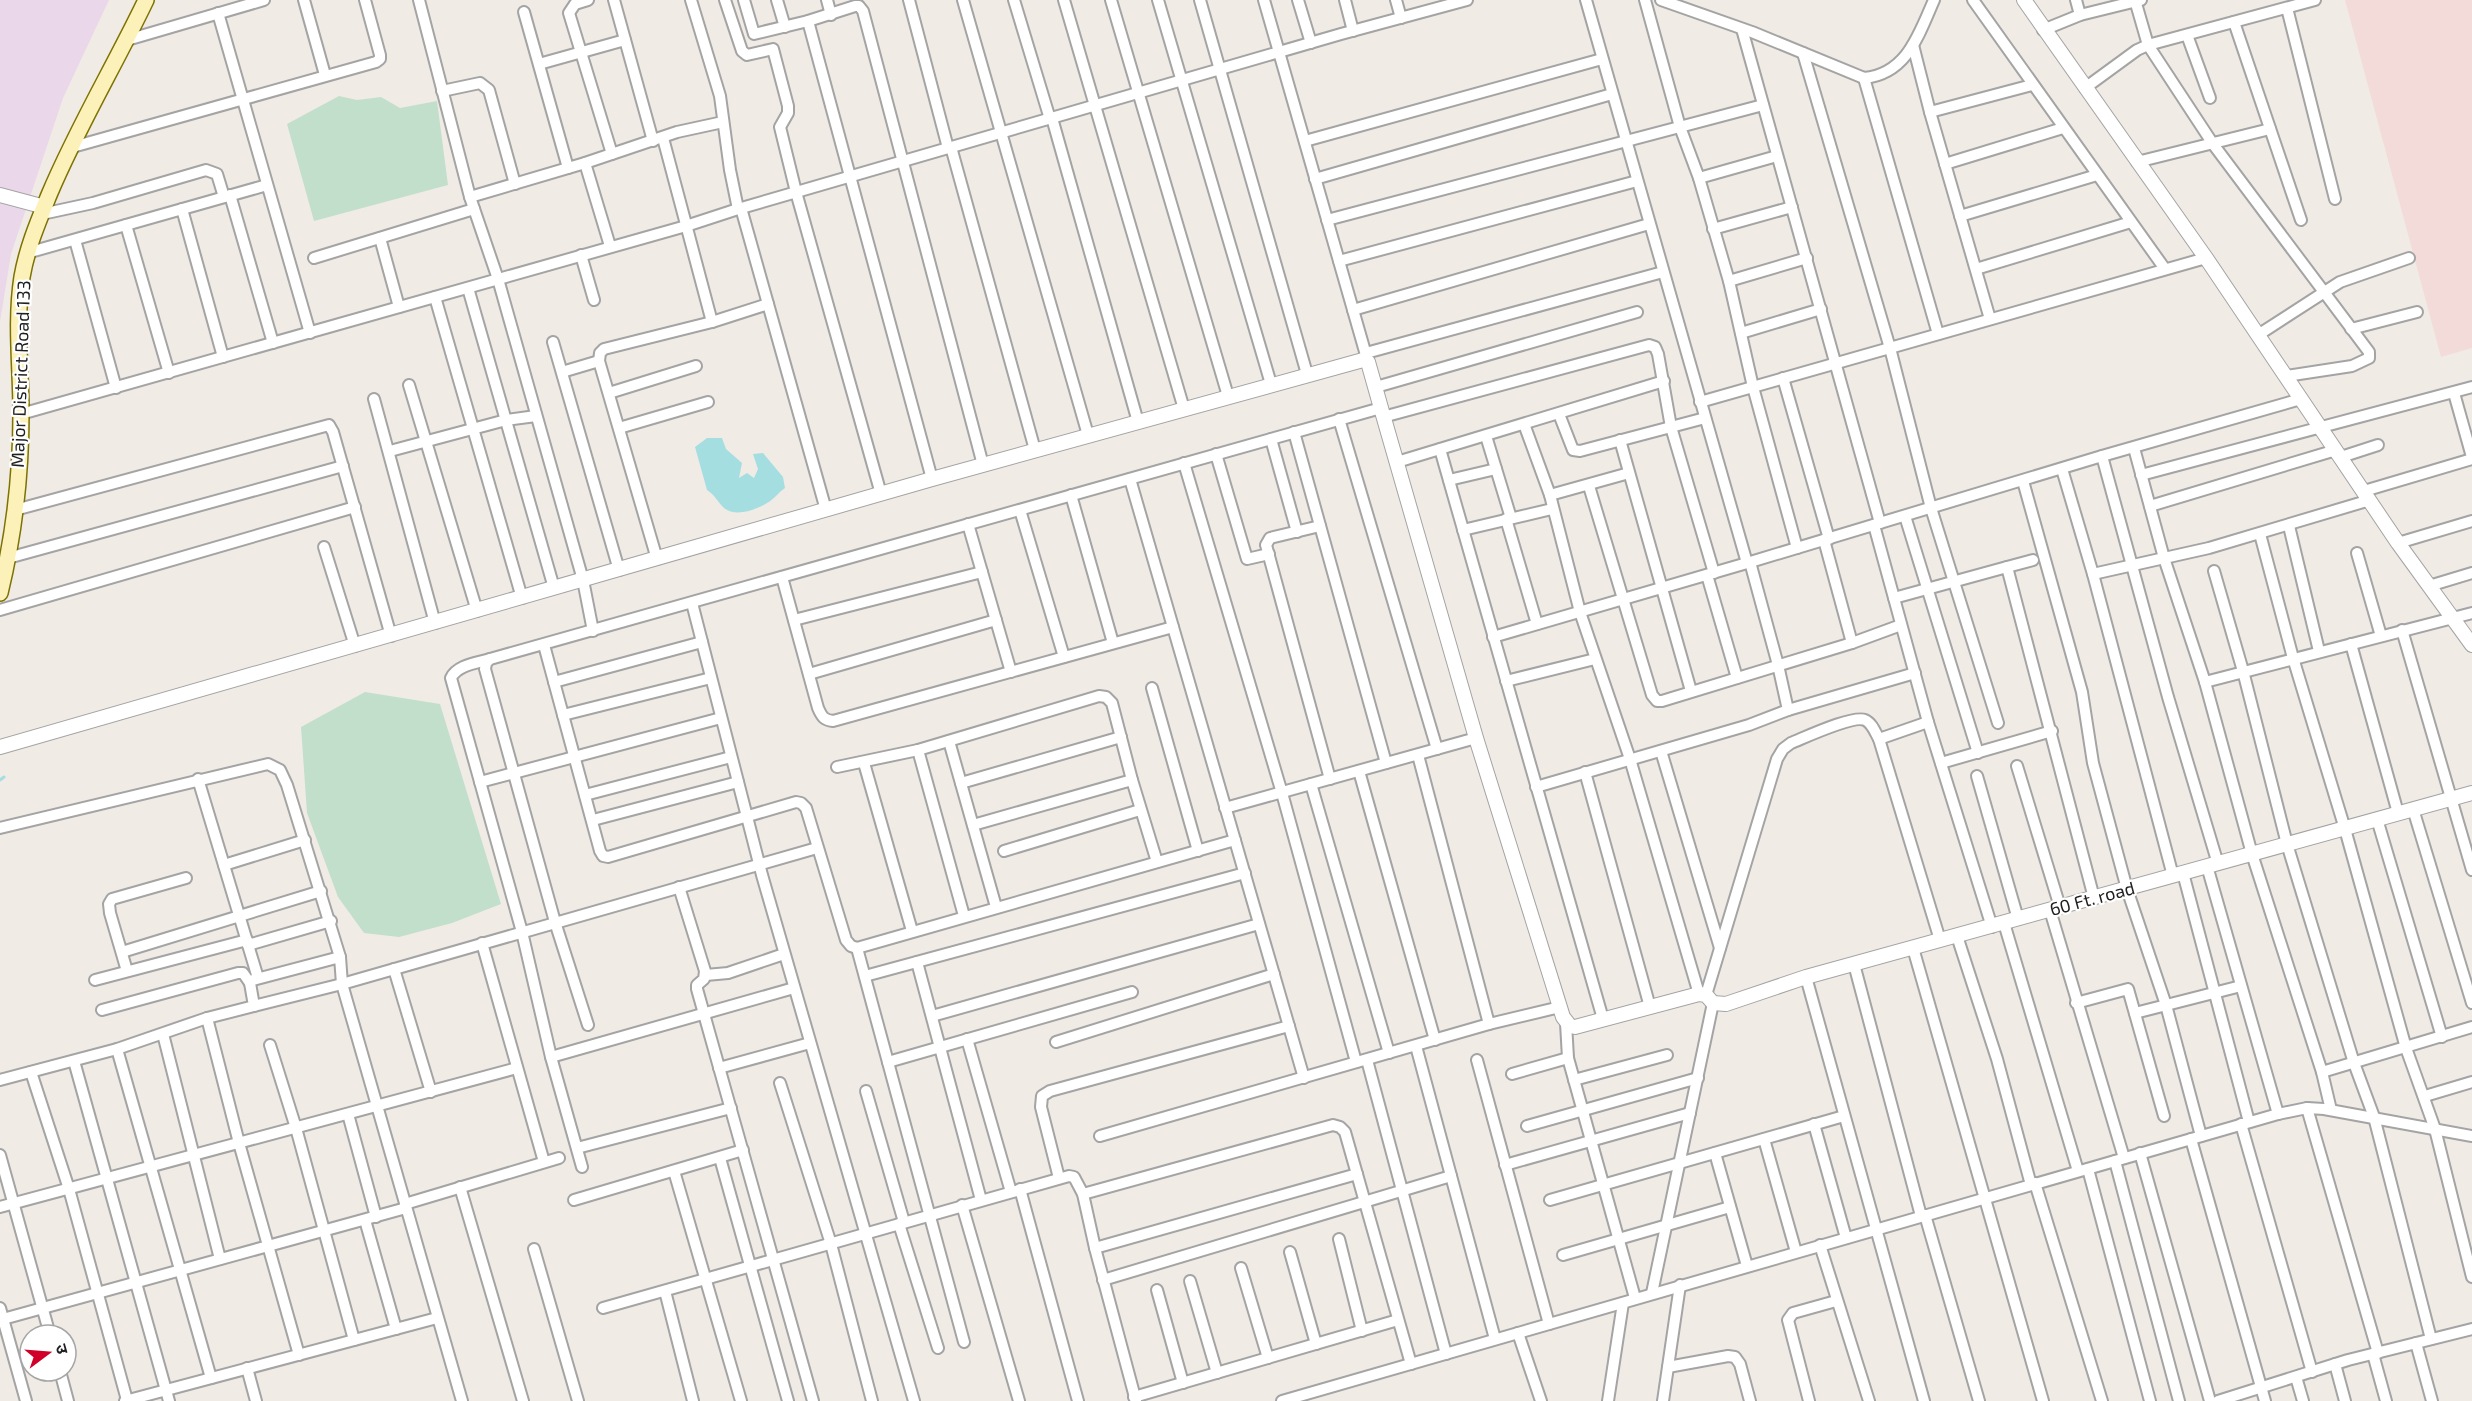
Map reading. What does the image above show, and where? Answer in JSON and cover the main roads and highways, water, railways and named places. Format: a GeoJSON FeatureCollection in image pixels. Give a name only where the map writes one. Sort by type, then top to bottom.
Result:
{"type":"FeatureCollection","features":[{"type":"Feature","properties":{"kind":"main road","name":"Major District Road 133"},"geometry":{"type":"LineString","coordinates":[[0,593],[15,510],[21,414],[19,326],[22,279],[27,253],[69,148],[146,0]]}},
{"type":"Feature","properties":{"kind":"water"},"geometry":{"type":"Polygon","coordinates":[[[707,438],[722,438],[726,449],[742,463],[739,478],[747,473],[754,478],[758,469],[753,454],[763,453],[783,477],[785,488],[769,502],[745,512],[733,512],[723,507],[707,490],[695,447],[707,438]]]}},
{"type":"Feature","properties":{"kind":"waterway"},"geometry":{"type":"LineString","coordinates":[[0,780],[4,777]]}}]}
